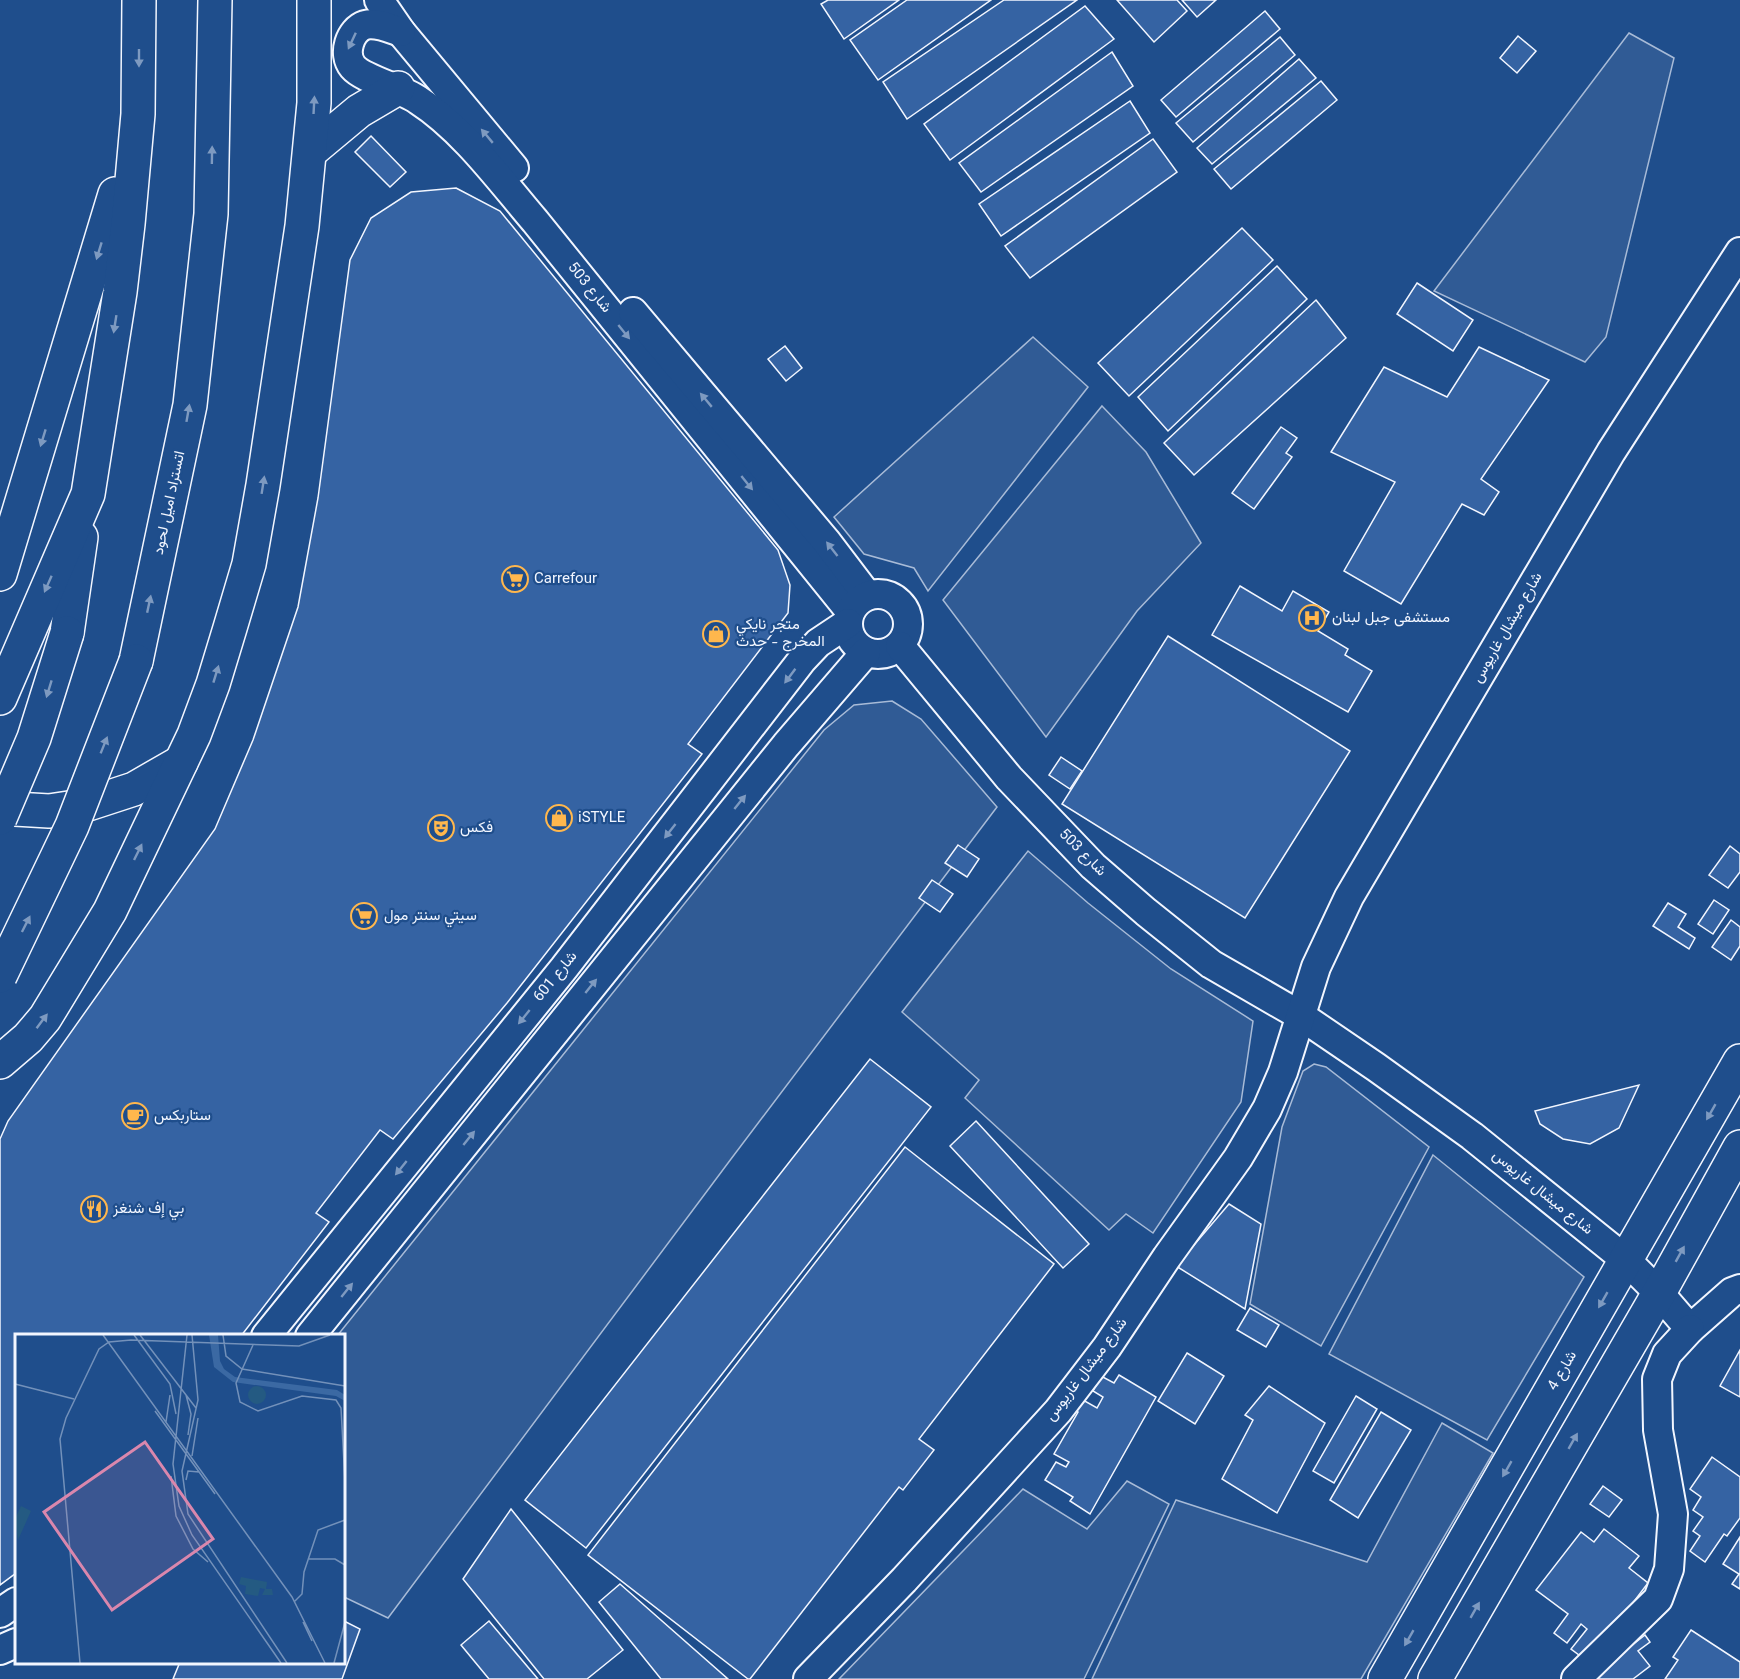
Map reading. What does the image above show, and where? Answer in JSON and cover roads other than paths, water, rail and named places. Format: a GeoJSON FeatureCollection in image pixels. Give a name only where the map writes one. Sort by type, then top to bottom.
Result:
{"type":"FeatureCollection","features":[{"type":"Feature","properties":{"kind":"highway"},"geometry":{"type":"LineString","coordinates":[[0,818],[34,738],[67,633],[120,292],[128,224],[138,114],[139,0]]}},
{"type":"Feature","properties":{"kind":"highway","name":"اتستراد اميل لحود"},"geometry":{"type":"LineString","coordinates":[[0,976],[72,826],[136,661],[168,517],[190,405],[211,214],[215,0]]}},
{"type":"Feature","properties":{"kind":"highway"},"geometry":{"type":"LineString","coordinates":[[0,1062],[28,1038],[45,1018],[110,911],[181,762],[213,684],[249,564],[269,449],[311,151],[315,58],[314,0]]}},
{"type":"Feature","properties":{"kind":"highway"},"geometry":{"type":"LineString","coordinates":[[311,151],[359,111],[398,88]]}},
{"type":"Feature","properties":{"kind":"highway"},"geometry":{"type":"LineString","coordinates":[[0,574],[100,249],[138,114]]}},
{"type":"Feature","properties":{"kind":"highway"},"geometry":{"type":"LineString","coordinates":[[0,698],[88,494]]}},
{"type":"Feature","properties":{"kind":"highway"},"geometry":{"type":"LineString","coordinates":[[0,804],[15,809],[49,811],[82,806],[134,789],[181,762]]}},
{"type":"Feature","properties":{"kind":"highway","name":"شارع 4"},"geometry":{"type":"LineString","coordinates":[[1385,1679],[1740,1061]]}},
{"type":"Feature","properties":{"kind":"highway"},"geometry":{"type":"LineString","coordinates":[[1435,1679],[1659,1293],[1740,1147]]}},
{"type":"Feature","properties":{"kind":"street","name":"شارع 503"},"geometry":{"type":"LineString","coordinates":[[379,0],[401,32],[826,541],[855,610]]}},
{"type":"Feature","properties":{"kind":"street","name":"شارع 503"},"geometry":{"type":"LineString","coordinates":[[401,32],[374,24],[358,29],[348,45],[347,55],[351,66],[418,100],[444,120],[495,174],[855,610]]}},
{"type":"Feature","properties":{"kind":"street","name":"شارع ميشال غاريوس"},"geometry":{"type":"LineString","coordinates":[[808,1679],[904,1580],[1058,1411],[1107,1347],[1255,1130],[1283,1072],[1316,967],[1349,897],[1606,461],[1740,252]]}},
{"type":"Feature","properties":{"kind":"street"},"geometry":{"type":"LineString","coordinates":[[885,594],[901,603],[907,613],[909,625],[900,646],[890,653],[878,655],[866,652],[856,645],[850,635],[855,610],[885,594]]}},
{"type":"Feature","properties":{"kind":"street","name":"شارع 601"},"geometry":{"type":"LineString","coordinates":[[267,1334],[564,968],[802,660],[855,610]]}},
{"type":"Feature","properties":{"kind":"street","name":"شارع 503"},"geometry":{"type":"LineString","coordinates":[[900,646],[1009,778],[1093,866],[1211,964],[1301,1016]]}},
{"type":"Feature","properties":{"kind":"street"},"geometry":{"type":"LineString","coordinates":[[311,1334],[786,745],[866,652]]}},
{"type":"Feature","properties":{"kind":"street","name":"شارع ميشال غاريوس"},"geometry":{"type":"LineString","coordinates":[[1301,1016],[1472,1136],[1626,1260],[1690,1329]]}},
{"type":"Feature","properties":{"kind":"street"},"geometry":{"type":"LineString","coordinates":[[1576,1679],[1658,1599],[1669,1569],[1673,1514],[1658,1430],[1657,1379],[1667,1354],[1690,1329],[1732,1292],[1740,1289]]}},
{"type":"Feature","properties":{"kind":"street"},"geometry":{"type":"LineString","coordinates":[[0,1613],[15,1603]]}},
{"type":"Feature","properties":{"kind":"street"},"geometry":{"type":"LineString","coordinates":[[0,1650],[15,1643]]}},
{"type":"Feature","properties":{"kind":"place","name":"Carrefour"},"geometry":{"type":"Point","coordinates":[515,579]}},
{"type":"Feature","properties":{"kind":"place","name":"مستشفى جبل لبنان"},"geometry":{"type":"Point","coordinates":[1312,618]}},
{"type":"Feature","properties":{"kind":"place","name":"متجر نايكي المخرج - حدث"},"geometry":{"type":"Point","coordinates":[716,634]}},
{"type":"Feature","properties":{"kind":"place","name":"iSTYLE"},"geometry":{"type":"Point","coordinates":[559,818]}},
{"type":"Feature","properties":{"kind":"place","name":"فكس"},"geometry":{"type":"Point","coordinates":[441,828]}},
{"type":"Feature","properties":{"kind":"place","name":"سيتي سنتر مول"},"geometry":{"type":"Point","coordinates":[364,916]}},
{"type":"Feature","properties":{"kind":"place","name":"ستاربكس"},"geometry":{"type":"Point","coordinates":[135,1116]}},
{"type":"Feature","properties":{"kind":"place","name":"بي إف شنغز"},"geometry":{"type":"Point","coordinates":[94,1209]}}]}
